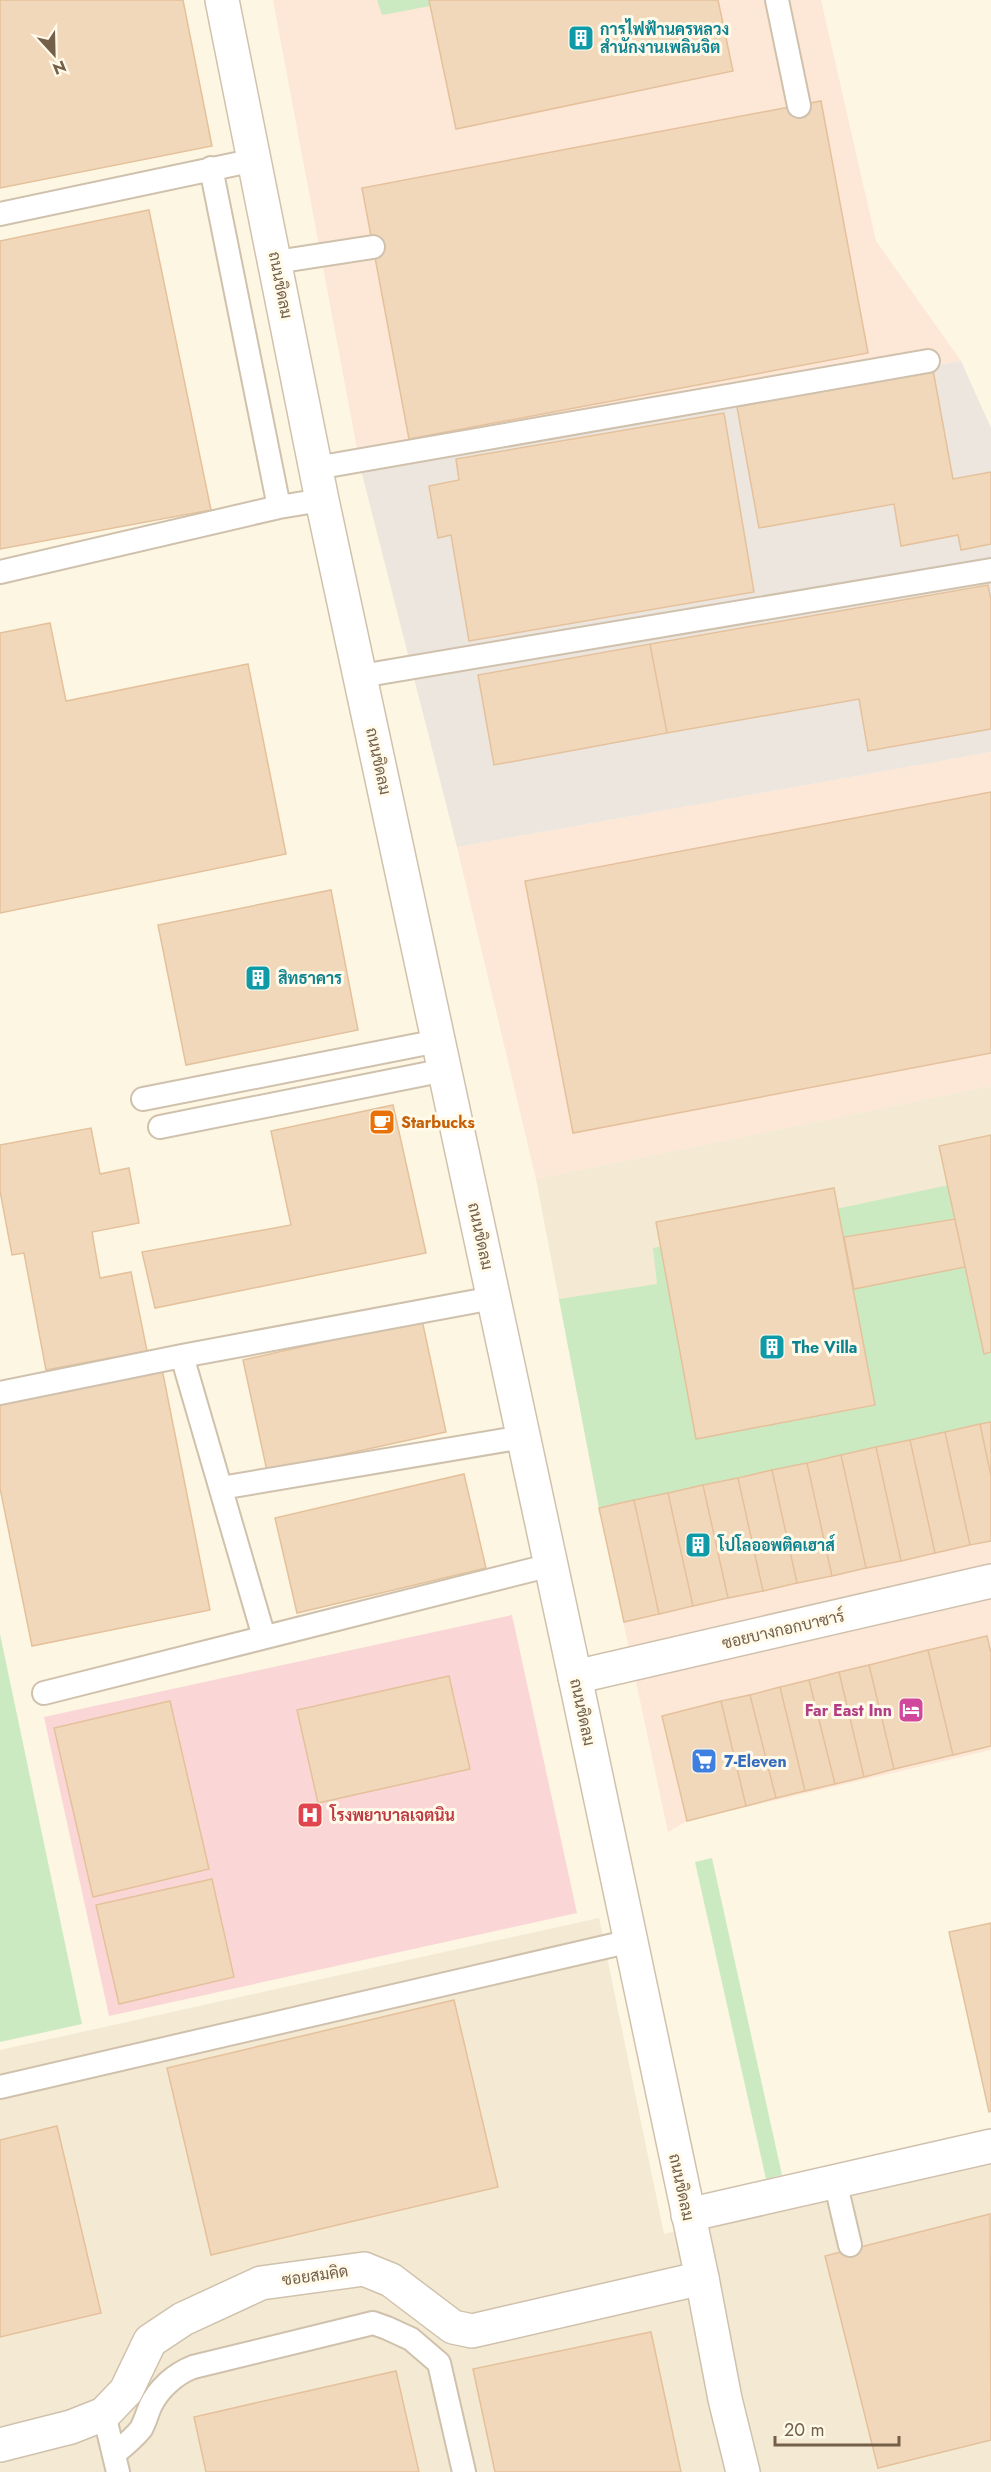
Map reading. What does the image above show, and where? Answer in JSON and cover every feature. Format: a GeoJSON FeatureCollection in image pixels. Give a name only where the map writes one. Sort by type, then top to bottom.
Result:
{"type":"FeatureCollection","features":[{"type":"Feature","properties":{"kind":"street","name":"ถนนชิดลม"},"geometry":{"type":"LineString","coordinates":[[222,0],[322,500],[524,1437],[742,2472]]}},
{"type":"Feature","properties":{"kind":"street","name":"ซอยบางกอกบาซาร์"},"geometry":{"type":"LineString","coordinates":[[575,1677],[991,1581]]}},
{"type":"Feature","properties":{"kind":"street"},"geometry":{"type":"LineString","coordinates":[[688,2215],[991,2146]]}},
{"type":"Feature","properties":{"kind":"street","name":"ซอยสมคิด"},"geometry":{"type":"LineString","coordinates":[[0,2445],[71,2427],[104,2414],[126,2391],[150,2341],[183,2319],[261,2283],[364,2269],[391,2280],[453,2327],[472,2331],[702,2278]]}},
{"type":"Feature","properties":{"kind":"lane"},"geometry":{"type":"LineString","coordinates":[[777,0],[799,106]]}},
{"type":"Feature","properties":{"kind":"lane"},"geometry":{"type":"LineString","coordinates":[[0,214],[255,160]]}},
{"type":"Feature","properties":{"kind":"lane"},"geometry":{"type":"LineString","coordinates":[[211,168],[279,507]]}},
{"type":"Feature","properties":{"kind":"lane"},"geometry":{"type":"LineString","coordinates":[[276,262],[373,248]]}},
{"type":"Feature","properties":{"kind":"lane"},"geometry":{"type":"LineString","coordinates":[[316,468],[928,361]]}},
{"type":"Feature","properties":{"kind":"lane"},"geometry":{"type":"LineString","coordinates":[[0,572],[279,507],[322,500]]}},
{"type":"Feature","properties":{"kind":"lane"},"geometry":{"type":"LineString","coordinates":[[361,676],[991,570]]}},
{"type":"Feature","properties":{"kind":"lane"},"geometry":{"type":"LineString","coordinates":[[143,1099],[442,1055]]}},
{"type":"Feature","properties":{"kind":"lane"},"geometry":{"type":"LineString","coordinates":[[160,1127],[442,1055]]}},
{"type":"Feature","properties":{"kind":"lane"},"geometry":{"type":"LineString","coordinates":[[0,1393],[182,1356],[493,1298]]}},
{"type":"Feature","properties":{"kind":"lane"},"geometry":{"type":"LineString","coordinates":[[182,1356],[264,1637]]}},
{"type":"Feature","properties":{"kind":"lane"},"geometry":{"type":"LineString","coordinates":[[221,1488],[524,1437]]}},
{"type":"Feature","properties":{"kind":"lane"},"geometry":{"type":"LineString","coordinates":[[44,1693],[551,1565]]}},
{"type":"Feature","properties":{"kind":"lane"},"geometry":{"type":"LineString","coordinates":[[0,2087],[631,1941]]}},
{"type":"Feature","properties":{"kind":"lane"},"geometry":{"type":"LineString","coordinates":[[835,2181],[850,2245]]}},
{"type":"Feature","properties":{"kind":"lane"},"geometry":{"type":"LineString","coordinates":[[116,2463],[142,2427],[159,2393],[179,2372],[373,2323],[411,2339],[439,2363],[464,2472]]}},
{"type":"Feature","properties":{"kind":"lane"},"geometry":{"type":"LineString","coordinates":[[104,2414],[116,2463]]}},
{"type":"Feature","properties":{"kind":"shaded area"},"geometry":{"type":"Polygon","coordinates":[[[273,0],[821,0],[876,241],[961,361],[361,470],[273,0]]]}},
{"type":"Feature","properties":{"kind":"shaded area"},"geometry":{"type":"Polygon","coordinates":[[[961,361],[991,428],[991,752],[457,847],[361,470],[961,361]]]}},
{"type":"Feature","properties":{"kind":"shaded area"},"geometry":{"type":"Polygon","coordinates":[[[991,752],[991,1086],[536,1179],[457,847],[991,752]]]}},
{"type":"Feature","properties":{"kind":"shaded area"},"geometry":{"type":"Polygon","coordinates":[[[991,1086],[991,1422],[599,1508],[536,1179],[991,1086]]]}},
{"type":"Feature","properties":{"kind":"shaded area"},"geometry":{"type":"Polygon","coordinates":[[[991,1422],[991,1750],[687,1821],[668,1832],[599,1508],[991,1422]]]}},
{"type":"Feature","properties":{"kind":"shaded area","name":"โรงพยาบาลเจตนิน"},"geometry":{"type":"Polygon","coordinates":[[[512,1615],[577,1913],[109,2016],[44,1717],[512,1615]]]}},
{"type":"Feature","properties":{"kind":"shaded area"},"geometry":{"type":"Polygon","coordinates":[[[599,1918],[664,2234],[991,2159],[991,2472],[0,2472],[0,2050],[599,1918]]]}},
{"type":"Feature","properties":{"kind":"green space"},"geometry":{"type":"Polygon","coordinates":[[[377,0],[429,0],[430,6],[382,15],[377,0]]]}},
{"type":"Feature","properties":{"kind":"green space"},"geometry":{"type":"Polygon","coordinates":[[[991,1176],[991,1422],[599,1508],[559,1299],[657,1284],[653,1248],[991,1176]]]}},
{"type":"Feature","properties":{"kind":"green space"},"geometry":{"type":"Polygon","coordinates":[[[0,1634],[82,2024],[0,2042],[0,1634]]]}},
{"type":"Feature","properties":{"kind":"green space"},"geometry":{"type":"Polygon","coordinates":[[[712,1858],[782,2175],[766,2179],[695,1862],[712,1858]]]}},
{"type":"Feature","properties":{"kind":"building"},"geometry":{"type":"Polygon","coordinates":[[[0,0],[183,0],[212,146],[0,188],[0,0]]]}},
{"type":"Feature","properties":{"kind":"building","name":"การไฟฟ้านครหลวง สำนักงานเพลินจิต"},"geometry":{"type":"Polygon","coordinates":[[[429,0],[718,0],[733,71],[456,129],[429,0]]]}},
{"type":"Feature","properties":{"kind":"building"},"geometry":{"type":"Polygon","coordinates":[[[821,101],[868,353],[409,439],[362,188],[821,101]]]}},
{"type":"Feature","properties":{"kind":"building"},"geometry":{"type":"Polygon","coordinates":[[[149,210],[211,510],[0,549],[0,241],[149,210]]]}},
{"type":"Feature","properties":{"kind":"building"},"geometry":{"type":"Polygon","coordinates":[[[933,370],[953,479],[991,472],[991,544],[961,550],[958,535],[901,546],[894,504],[759,528],[737,407],[933,370]]]}},
{"type":"Feature","properties":{"kind":"building"},"geometry":{"type":"Polygon","coordinates":[[[724,413],[754,592],[469,641],[451,535],[438,538],[429,486],[459,480],[456,459],[724,413]]]}},
{"type":"Feature","properties":{"kind":"building"},"geometry":{"type":"Polygon","coordinates":[[[988,585],[991,600],[991,729],[868,751],[859,699],[667,733],[650,644],[988,585]]]}},
{"type":"Feature","properties":{"kind":"building"},"geometry":{"type":"Polygon","coordinates":[[[50,623],[66,701],[248,664],[286,854],[0,913],[0,633],[50,623]]]}},
{"type":"Feature","properties":{"kind":"building"},"geometry":{"type":"Polygon","coordinates":[[[650,644],[667,733],[494,765],[478,675],[650,644]]]}},
{"type":"Feature","properties":{"kind":"building"},"geometry":{"type":"Polygon","coordinates":[[[991,792],[991,1053],[573,1133],[525,881],[991,792]]]}},
{"type":"Feature","properties":{"kind":"building","name":"สิทธาคาร"},"geometry":{"type":"Polygon","coordinates":[[[331,890],[358,1030],[186,1065],[158,925],[331,890]]]}},
{"type":"Feature","properties":{"kind":"building"},"geometry":{"type":"Polygon","coordinates":[[[393,1105],[426,1253],[155,1308],[142,1252],[291,1225],[271,1131],[393,1105]]]}},
{"type":"Feature","properties":{"kind":"building"},"geometry":{"type":"Polygon","coordinates":[[[91,1128],[100,1174],[129,1168],[139,1223],[92,1232],[100,1278],[131,1272],[147,1351],[46,1370],[24,1253],[12,1255],[0,1191],[0,1145],[91,1128]]]}},
{"type":"Feature","properties":{"kind":"building"},"geometry":{"type":"Polygon","coordinates":[[[991,1135],[991,1352],[984,1354],[939,1146],[991,1135]]]}},
{"type":"Feature","properties":{"kind":"building","name":"The Villa"},"geometry":{"type":"Polygon","coordinates":[[[834,1188],[875,1405],[696,1439],[656,1222],[834,1188]]]}},
{"type":"Feature","properties":{"kind":"building"},"geometry":{"type":"Polygon","coordinates":[[[955,1219],[965,1267],[854,1289],[844,1237],[955,1219]]]}},
{"type":"Feature","properties":{"kind":"building"},"geometry":{"type":"Polygon","coordinates":[[[422,1320],[446,1432],[267,1471],[243,1360],[422,1320]]]}},
{"type":"Feature","properties":{"kind":"building"},"geometry":{"type":"Polygon","coordinates":[[[161,1364],[210,1610],[32,1646],[0,1488],[0,1397],[161,1364]]]}},
{"type":"Feature","properties":{"kind":"building"},"geometry":{"type":"Polygon","coordinates":[[[991,1422],[991,1476],[980,1424],[991,1422]]]}},
{"type":"Feature","properties":{"kind":"building"},"geometry":{"type":"Polygon","coordinates":[[[980,1424],[991,1476],[991,1541],[970,1545],[945,1432],[980,1424]]]}},
{"type":"Feature","properties":{"kind":"building"},"geometry":{"type":"Polygon","coordinates":[[[945,1432],[970,1545],[935,1553],[910,1440],[945,1432]]]}},
{"type":"Feature","properties":{"kind":"building"},"geometry":{"type":"Polygon","coordinates":[[[910,1440],[935,1553],[901,1561],[876,1447],[910,1440]]]}},
{"type":"Feature","properties":{"kind":"building"},"geometry":{"type":"Polygon","coordinates":[[[876,1447],[901,1561],[866,1568],[841,1455],[876,1447]]]}},
{"type":"Feature","properties":{"kind":"building"},"geometry":{"type":"Polygon","coordinates":[[[841,1455],[866,1568],[832,1576],[807,1463],[841,1455]]]}},
{"type":"Feature","properties":{"kind":"building"},"geometry":{"type":"Polygon","coordinates":[[[807,1463],[832,1576],[797,1583],[772,1470],[807,1463]]]}},
{"type":"Feature","properties":{"kind":"building"},"geometry":{"type":"Polygon","coordinates":[[[772,1470],[797,1583],[763,1591],[738,1478],[772,1470]]]}},
{"type":"Feature","properties":{"kind":"building"},"geometry":{"type":"Polygon","coordinates":[[[464,1474],[486,1568],[297,1613],[275,1518],[464,1474]]]}},
{"type":"Feature","properties":{"kind":"building"},"geometry":{"type":"Polygon","coordinates":[[[738,1478],[763,1591],[728,1598],[703,1485],[738,1478]]]}},
{"type":"Feature","properties":{"kind":"building","name":"โปโลออพติคเฮาส์"},"geometry":{"type":"Polygon","coordinates":[[[703,1485],[728,1598],[693,1606],[668,1493],[703,1485]]]}},
{"type":"Feature","properties":{"kind":"building"},"geometry":{"type":"Polygon","coordinates":[[[668,1493],[693,1606],[659,1614],[634,1500],[668,1493]]]}},
{"type":"Feature","properties":{"kind":"building"},"geometry":{"type":"Polygon","coordinates":[[[634,1500],[659,1614],[624,1622],[599,1508],[634,1500]]]}},
{"type":"Feature","properties":{"kind":"building"},"geometry":{"type":"Polygon","coordinates":[[[987,1636],[991,1653],[991,1746],[953,1755],[928,1650],[987,1636]]]}},
{"type":"Feature","properties":{"kind":"building","name":"Far East Inn"},"geometry":{"type":"Polygon","coordinates":[[[928,1650],[953,1755],[894,1769],[869,1665],[928,1650]]]}},
{"type":"Feature","properties":{"kind":"building"},"geometry":{"type":"Polygon","coordinates":[[[869,1665],[894,1769],[864,1777],[839,1672],[869,1665]]]}},
{"type":"Feature","properties":{"kind":"building"},"geometry":{"type":"Polygon","coordinates":[[[839,1672],[864,1777],[835,1784],[809,1680],[839,1672]]]}},
{"type":"Feature","properties":{"kind":"building"},"geometry":{"type":"Polygon","coordinates":[[[449,1676],[470,1769],[318,1803],[297,1710],[449,1676]]]}},
{"type":"Feature","properties":{"kind":"building"},"geometry":{"type":"Polygon","coordinates":[[[809,1680],[835,1784],[805,1791],[780,1687],[809,1680]]]}},
{"type":"Feature","properties":{"kind":"building"},"geometry":{"type":"Polygon","coordinates":[[[780,1687],[805,1791],[776,1798],[750,1695],[780,1687]]]}},
{"type":"Feature","properties":{"kind":"building"},"geometry":{"type":"Polygon","coordinates":[[[750,1695],[776,1798],[746,1806],[721,1701],[750,1695]]]}},
{"type":"Feature","properties":{"kind":"building"},"geometry":{"type":"Polygon","coordinates":[[[170,1701],[209,1869],[93,1897],[54,1728],[170,1701]]]}},
{"type":"Feature","properties":{"kind":"building","name":"7-Eleven"},"geometry":{"type":"Polygon","coordinates":[[[721,1701],[746,1806],[687,1821],[662,1716],[721,1701]]]}},
{"type":"Feature","properties":{"kind":"building"},"geometry":{"type":"Polygon","coordinates":[[[212,1879],[234,1977],[119,2004],[96,1905],[212,1879]]]}},
{"type":"Feature","properties":{"kind":"building"},"geometry":{"type":"Polygon","coordinates":[[[991,1923],[991,2111],[989,2112],[949,1932],[991,1923]]]}},
{"type":"Feature","properties":{"kind":"building"},"geometry":{"type":"Polygon","coordinates":[[[454,2000],[498,2187],[211,2255],[167,2068],[454,2000]]]}},
{"type":"Feature","properties":{"kind":"building"},"geometry":{"type":"Polygon","coordinates":[[[57,2126],[101,2313],[0,2337],[0,2140],[57,2126]]]}},
{"type":"Feature","properties":{"kind":"building"},"geometry":{"type":"Polygon","coordinates":[[[990,2214],[991,2440],[878,2468],[825,2256],[990,2214]]]}},
{"type":"Feature","properties":{"kind":"building"},"geometry":{"type":"Polygon","coordinates":[[[651,2332],[681,2472],[495,2472],[473,2369],[651,2332]]]}},
{"type":"Feature","properties":{"kind":"building"},"geometry":{"type":"Polygon","coordinates":[[[396,2371],[419,2472],[206,2472],[194,2417],[396,2371]]]}},
{"type":"Feature","properties":{"kind":"place","name":"การไฟฟ้านครหลวง สำนักงานเพลินจิต"},"geometry":{"type":"Point","coordinates":[581,38]}},
{"type":"Feature","properties":{"kind":"place","name":"สิทธาคาร"},"geometry":{"type":"Point","coordinates":[258,978]}},
{"type":"Feature","properties":{"kind":"place","name":"Starbucks"},"geometry":{"type":"Point","coordinates":[382,1122]}},
{"type":"Feature","properties":{"kind":"place","name":"The Villa"},"geometry":{"type":"Point","coordinates":[772,1347]}},
{"type":"Feature","properties":{"kind":"place","name":"โปโลออพติคเฮาส์"},"geometry":{"type":"Point","coordinates":[698,1545]}},
{"type":"Feature","properties":{"kind":"place","name":"Far East Inn"},"geometry":{"type":"Point","coordinates":[911,1710]}},
{"type":"Feature","properties":{"kind":"place","name":"7-Eleven"},"geometry":{"type":"Point","coordinates":[704,1761]}},
{"type":"Feature","properties":{"kind":"place","name":"โรงพยาบาลเจตนิน"},"geometry":{"type":"Point","coordinates":[310,1815]}}]}
